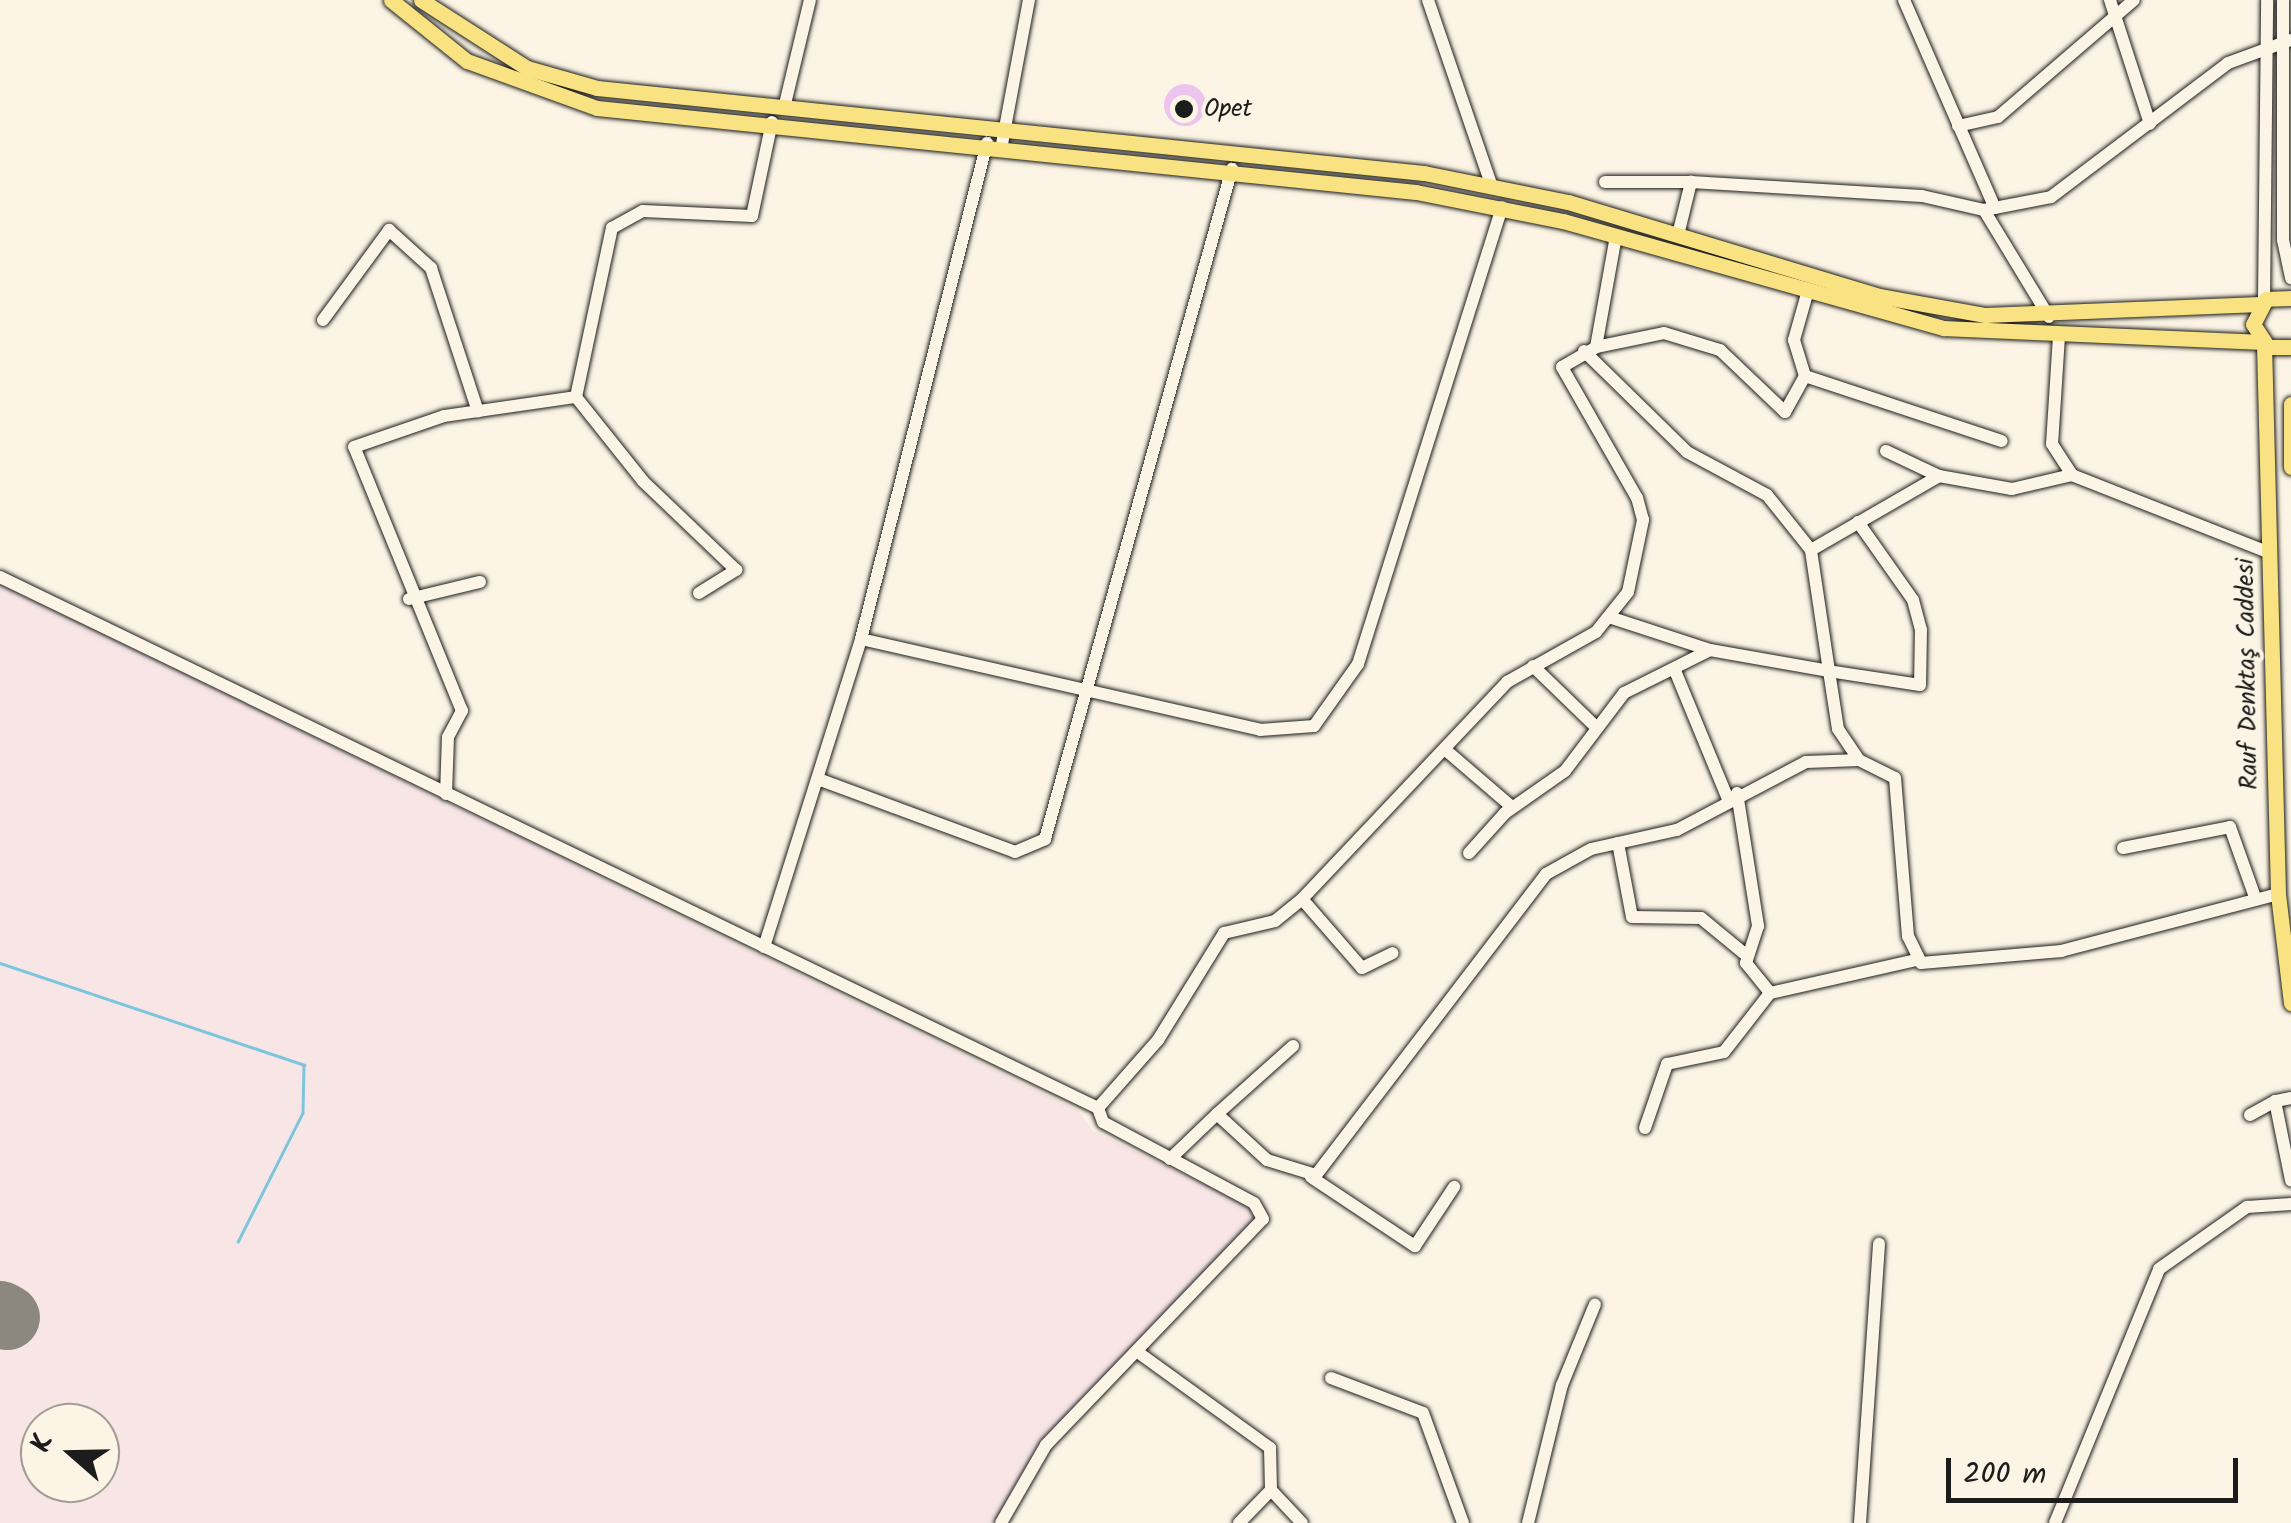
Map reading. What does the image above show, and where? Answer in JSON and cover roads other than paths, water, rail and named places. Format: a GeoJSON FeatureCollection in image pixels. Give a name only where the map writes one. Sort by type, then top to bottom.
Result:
{"type":"FeatureCollection","features":[{"type":"Feature","properties":{"kind":"main road"},"geometry":{"type":"LineString","coordinates":[[391,0],[467,61],[542,94],[1232,170],[1502,206],[1807,294],[1944,328],[2291,347]]}},
{"type":"Feature","properties":{"kind":"main road"},"geometry":{"type":"LineString","coordinates":[[421,0],[494,52],[557,79],[1005,125],[1492,184],[1879,296],[2049,317],[2291,298]]}},
{"type":"Feature","properties":{"kind":"main road","name":"Rauf Denktaş Caddesi"},"geometry":{"type":"LineString","coordinates":[[2262,303],[2253,324],[2263,343],[2278,894],[2291,1003]]}},
{"type":"Feature","properties":{"kind":"main road"},"geometry":{"type":"LineString","coordinates":[[2291,404],[2291,467]]}},
{"type":"Feature","properties":{"kind":"street"},"geometry":{"type":"LineString","coordinates":[[785,104],[810,0]]}},
{"type":"Feature","properties":{"kind":"street"},"geometry":{"type":"LineString","coordinates":[[764,947],[861,639],[994,144],[1005,125],[1028,0]]}},
{"type":"Feature","properties":{"kind":"street"},"geometry":{"type":"LineString","coordinates":[[1428,0],[1492,184]]}},
{"type":"Feature","properties":{"kind":"street"},"geometry":{"type":"LineString","coordinates":[[1904,0],[1990,209],[2049,317]]}},
{"type":"Feature","properties":{"kind":"street"},"geometry":{"type":"LineString","coordinates":[[2110,0],[2150,124]]}},
{"type":"Feature","properties":{"kind":"street"},"geometry":{"type":"LineString","coordinates":[[1958,126],[1998,117],[2134,0]]}},
{"type":"Feature","properties":{"kind":"street"},"geometry":{"type":"LineString","coordinates":[[2262,303],[2266,0]]}},
{"type":"Feature","properties":{"kind":"street"},"geometry":{"type":"LineString","coordinates":[[2283,0],[2283,240],[2291,278]]}},
{"type":"Feature","properties":{"kind":"street"},"geometry":{"type":"LineString","coordinates":[[1605,182],[1691,182],[1922,196],[1990,209],[2080,182],[2228,63],[2286,45]]}},
{"type":"Feature","properties":{"kind":"street"},"geometry":{"type":"LineString","coordinates":[[576,397],[612,228],[643,211],[752,216],[772,122]]}},
{"type":"Feature","properties":{"kind":"street"},"geometry":{"type":"LineString","coordinates":[[818,779],[1015,852],[1034,848],[1045,839],[1090,694],[1232,170]]}},
{"type":"Feature","properties":{"kind":"street"},"geometry":{"type":"LineString","coordinates":[[1678,235],[1691,182]]}},
{"type":"Feature","properties":{"kind":"street"},"geometry":{"type":"LineString","coordinates":[[861,639],[1260,730],[1298,731],[1328,713],[1358,664],[1502,206]]}},
{"type":"Feature","properties":{"kind":"street"},"geometry":{"type":"LineString","coordinates":[[323,320],[389,230],[431,268],[478,412]]}},
{"type":"Feature","properties":{"kind":"street"},"geometry":{"type":"LineString","coordinates":[[1590,349],[1616,236]]}},
{"type":"Feature","properties":{"kind":"street"},"geometry":{"type":"LineString","coordinates":[[2283,240],[2291,262]]}},
{"type":"Feature","properties":{"kind":"street"},"geometry":{"type":"LineString","coordinates":[[1098,1108],[1158,1040],[1224,933],[1276,920],[1302,899],[1448,752],[1507,682],[1612,618],[1643,520],[1562,367],[1590,349],[1664,332],[1692,338],[1735,360],[1785,412],[1805,376],[1794,340],[1807,294]]}},
{"type":"Feature","properties":{"kind":"street"},"geometry":{"type":"LineString","coordinates":[[2059,336],[2052,444],[2072,475]]}},
{"type":"Feature","properties":{"kind":"street"},"geometry":{"type":"LineString","coordinates":[[1590,349],[1687,452],[1767,496],[1811,550],[1838,729],[1859,760],[1895,778],[1916,960]]}},
{"type":"Feature","properties":{"kind":"street"},"geometry":{"type":"LineString","coordinates":[[1805,376],[2002,441]]}},
{"type":"Feature","properties":{"kind":"street"},"geometry":{"type":"LineString","coordinates":[[446,794],[448,737],[462,712],[410,600],[354,447],[394,428],[576,397]]}},
{"type":"Feature","properties":{"kind":"street"},"geometry":{"type":"LineString","coordinates":[[576,397],[644,481],[736,570],[699,593]]}},
{"type":"Feature","properties":{"kind":"street"},"geometry":{"type":"LineString","coordinates":[[1886,451],[1939,476],[2012,489],[2072,475],[2270,553]]}},
{"type":"Feature","properties":{"kind":"street"},"geometry":{"type":"LineString","coordinates":[[1811,550],[1939,476]]}},
{"type":"Feature","properties":{"kind":"street"},"geometry":{"type":"LineString","coordinates":[[1612,618],[1710,650],[1920,684],[1917,610],[1858,522]]}},
{"type":"Feature","properties":{"kind":"street"},"geometry":{"type":"LineString","coordinates":[[0,577],[1098,1108],[1103,1122],[1254,1204],[1262,1219],[1140,1353],[1046,1446],[1000,1523]]}},
{"type":"Feature","properties":{"kind":"street"},"geometry":{"type":"LineString","coordinates":[[410,600],[480,582]]}},
{"type":"Feature","properties":{"kind":"street"},"geometry":{"type":"LineString","coordinates":[[1469,853],[1512,807],[1557,779],[1624,693],[1676,673],[1710,650]]}},
{"type":"Feature","properties":{"kind":"street"},"geometry":{"type":"LineString","coordinates":[[1533,666],[1597,728]]}},
{"type":"Feature","properties":{"kind":"street"},"geometry":{"type":"LineString","coordinates":[[1676,673],[1732,796],[1758,926],[1746,955]]}},
{"type":"Feature","properties":{"kind":"street"},"geometry":{"type":"LineString","coordinates":[[1448,752],[1512,807]]}},
{"type":"Feature","properties":{"kind":"street"},"geometry":{"type":"LineString","coordinates":[[1311,1177],[1452,1006],[1536,883],[1568,859],[1677,830],[1732,796],[1796,765],[1859,760]]}},
{"type":"Feature","properties":{"kind":"street"},"geometry":{"type":"LineString","coordinates":[[2123,848],[2230,827],[2256,900]]}},
{"type":"Feature","properties":{"kind":"street"},"geometry":{"type":"LineString","coordinates":[[1618,843],[1632,917],[1701,918],[1746,955],[1770,993]]}},
{"type":"Feature","properties":{"kind":"street"},"geometry":{"type":"LineString","coordinates":[[1645,1128],[1667,1064],[1724,1052],[1770,993],[1916,960],[2061,951],[2278,894]]}},
{"type":"Feature","properties":{"kind":"street"},"geometry":{"type":"LineString","coordinates":[[1302,899],[1362,968],[1392,954]]}},
{"type":"Feature","properties":{"kind":"street"},"geometry":{"type":"LineString","coordinates":[[1170,1159],[1293,1046]]}},
{"type":"Feature","properties":{"kind":"street"},"geometry":{"type":"LineString","coordinates":[[2250,1115],[2274,1101],[2291,1098]]}},
{"type":"Feature","properties":{"kind":"street"},"geometry":{"type":"LineString","coordinates":[[2274,1101],[2291,1180]]}},
{"type":"Feature","properties":{"kind":"street"},"geometry":{"type":"LineString","coordinates":[[1218,1114],[1267,1160],[1311,1177],[1415,1246],[1454,1187]]}},
{"type":"Feature","properties":{"kind":"street"},"geometry":{"type":"LineString","coordinates":[[2055,1523],[2160,1269],[2247,1207],[2291,1204]]}},
{"type":"Feature","properties":{"kind":"street"},"geometry":{"type":"LineString","coordinates":[[1860,1523],[1879,1244]]}},
{"type":"Feature","properties":{"kind":"street"},"geometry":{"type":"LineString","coordinates":[[1528,1523],[1562,1386],[1595,1304]]}},
{"type":"Feature","properties":{"kind":"street"},"geometry":{"type":"LineString","coordinates":[[1140,1353],[1270,1448],[1271,1490],[1302,1523]]}},
{"type":"Feature","properties":{"kind":"street"},"geometry":{"type":"LineString","coordinates":[[1331,1378],[1423,1413],[1463,1523]]}},
{"type":"Feature","properties":{"kind":"street"},"geometry":{"type":"LineString","coordinates":[[1238,1523],[1271,1490]]}},
{"type":"Feature","properties":{"kind":"waterway"},"geometry":{"type":"LineString","coordinates":[[0,963],[304,1065],[303,1113],[238,1242]]}},
{"type":"Feature","properties":{"kind":"place","name":"Opet"},"geometry":{"type":"Point","coordinates":[1184,109]}}]}
